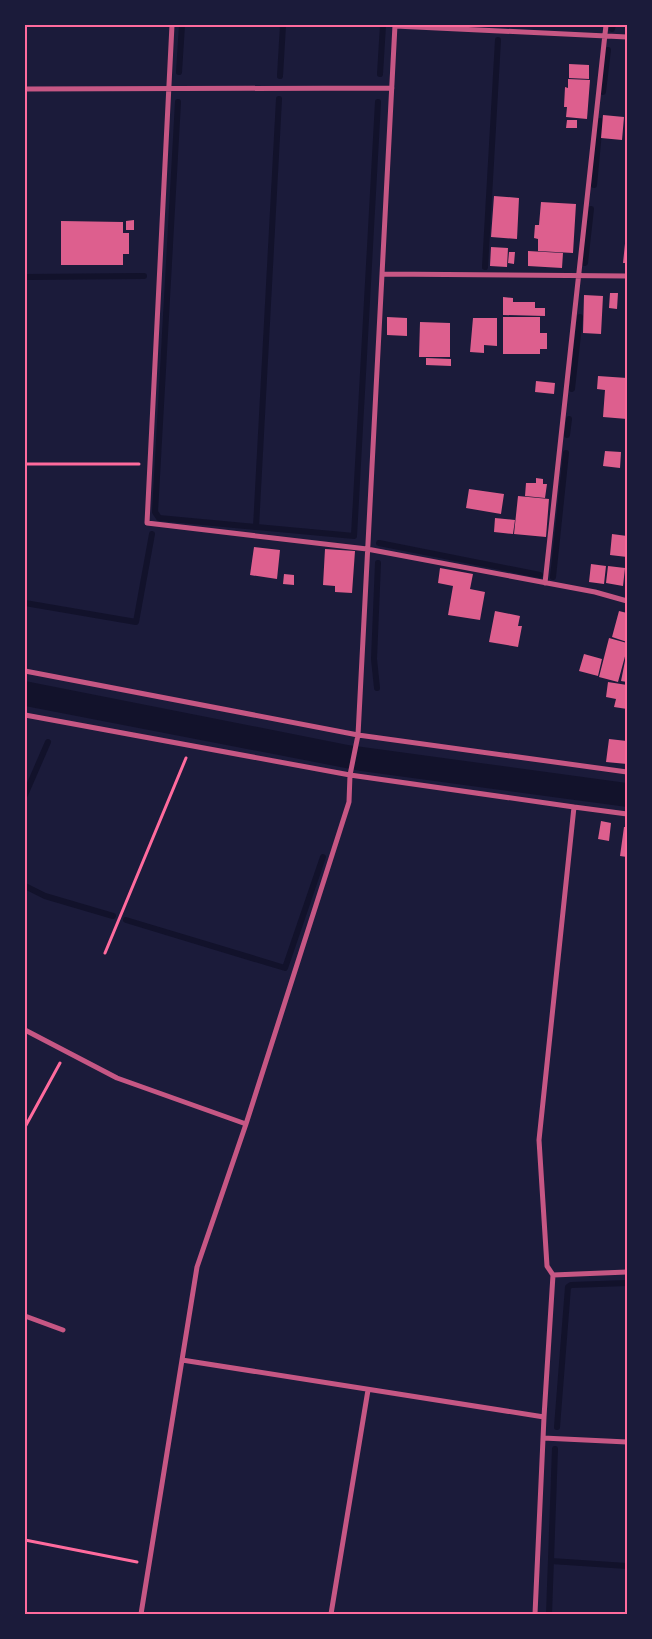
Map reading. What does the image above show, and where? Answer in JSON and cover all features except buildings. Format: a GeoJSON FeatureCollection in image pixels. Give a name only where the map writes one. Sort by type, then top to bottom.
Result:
{"type":"FeatureCollection","features":[{"type":"Feature","properties":{"kind":"street"},"geometry":{"type":"LineString","coordinates":[[172,25],[147,523],[367,549],[595,592],[627,601]]}},
{"type":"Feature","properties":{"kind":"street"},"geometry":{"type":"LineString","coordinates":[[141,1614],[197,1267],[246,1124],[349,802],[350,775],[358,735],[395,25],[627,37]]}},
{"type":"Feature","properties":{"kind":"street"},"geometry":{"type":"LineString","coordinates":[[546,583],[606,25]]}},
{"type":"Feature","properties":{"kind":"street"},"geometry":{"type":"LineString","coordinates":[[25,89],[392,88]]}},
{"type":"Feature","properties":{"kind":"street"},"geometry":{"type":"LineString","coordinates":[[382,274],[627,276]]}},
{"type":"Feature","properties":{"kind":"street"},"geometry":{"type":"LineString","coordinates":[[25,671],[358,735],[627,772]]}},
{"type":"Feature","properties":{"kind":"street"},"geometry":{"type":"LineString","coordinates":[[25,715],[350,775],[627,814]]}},
{"type":"Feature","properties":{"kind":"street"},"geometry":{"type":"LineString","coordinates":[[535,1614],[553,1275],[548,1266],[539,1140],[574,807]]}},
{"type":"Feature","properties":{"kind":"street"},"geometry":{"type":"LineString","coordinates":[[25,1030],[117,1078],[246,1124]]}},
{"type":"Feature","properties":{"kind":"street"},"geometry":{"type":"LineString","coordinates":[[553,1275],[627,1272]]}},
{"type":"Feature","properties":{"kind":"street"},"geometry":{"type":"LineString","coordinates":[[25,1316],[63,1330]]}},
{"type":"Feature","properties":{"kind":"street"},"geometry":{"type":"LineString","coordinates":[[182,1360],[544,1417]]}},
{"type":"Feature","properties":{"kind":"street"},"geometry":{"type":"LineString","coordinates":[[332,1614],[368,1390]]}},
{"type":"Feature","properties":{"kind":"street"},"geometry":{"type":"LineString","coordinates":[[543,1438],[627,1442]]}},
{"type":"Feature","properties":{"kind":"path"},"geometry":{"type":"LineString","coordinates":[[25,464],[150,464]]}},
{"type":"Feature","properties":{"kind":"path"},"geometry":{"type":"LineString","coordinates":[[105,953],[191,746]]}},
{"type":"Feature","properties":{"kind":"path"},"geometry":{"type":"LineString","coordinates":[[25,1127],[66,1052]]}},
{"type":"Feature","properties":{"kind":"path"},"geometry":{"type":"LineString","coordinates":[[25,1540],[149,1564]]}},
{"type":"Feature","properties":{"kind":"shaded area"},"geometry":{"type":"Polygon","coordinates":[[[25,681],[348,745],[627,783],[627,807],[361,771],[25,706],[25,681]]]}},
{"type":"Feature","properties":{"kind":"waterway"},"geometry":{"type":"LineString","coordinates":[[179,72],[182,25]]}},
{"type":"Feature","properties":{"kind":"waterway"},"geometry":{"type":"LineString","coordinates":[[280,76],[283,25]]}},
{"type":"Feature","properties":{"kind":"waterway"},"geometry":{"type":"LineString","coordinates":[[380,74],[383,25]]}},
{"type":"Feature","properties":{"kind":"waterway"},"geometry":{"type":"LineString","coordinates":[[612,29],[613,25]]}},
{"type":"Feature","properties":{"kind":"waterway"},"geometry":{"type":"LineString","coordinates":[[485,267],[498,40]]}},
{"type":"Feature","properties":{"kind":"waterway"},"geometry":{"type":"LineString","coordinates":[[603,92],[608,50]]}},
{"type":"Feature","properties":{"kind":"waterway"},"geometry":{"type":"LineString","coordinates":[[256,527],[279,99]]}},
{"type":"Feature","properties":{"kind":"waterway"},"geometry":{"type":"LineString","coordinates":[[178,102],[155,512],[159,518],[354,536],[378,102]]}},
{"type":"Feature","properties":{"kind":"waterway"},"geometry":{"type":"LineString","coordinates":[[594,185],[600,121]]}},
{"type":"Feature","properties":{"kind":"waterway"},"geometry":{"type":"LineString","coordinates":[[585,263],[591,209]]}},
{"type":"Feature","properties":{"kind":"waterway"},"geometry":{"type":"LineString","coordinates":[[25,277],[144,276]]}},
{"type":"Feature","properties":{"kind":"waterway"},"geometry":{"type":"LineString","coordinates":[[572,389],[580,317]]}},
{"type":"Feature","properties":{"kind":"waterway"},"geometry":{"type":"LineString","coordinates":[[567,435],[569,419]]}},
{"type":"Feature","properties":{"kind":"waterway"},"geometry":{"type":"LineString","coordinates":[[553,577],[566,453]]}},
{"type":"Feature","properties":{"kind":"waterway"},"geometry":{"type":"LineString","coordinates":[[25,603],[136,622],[152,534]]}},
{"type":"Feature","properties":{"kind":"waterway"},"geometry":{"type":"LineString","coordinates":[[379,543],[540,575]]}},
{"type":"Feature","properties":{"kind":"waterway"},"geometry":{"type":"LineString","coordinates":[[377,688],[374,659],[378,563]]}},
{"type":"Feature","properties":{"kind":"waterway"},"geometry":{"type":"LineString","coordinates":[[25,795],[48,742]]}},
{"type":"Feature","properties":{"kind":"waterway"},"geometry":{"type":"LineString","coordinates":[[126,920],[285,968],[323,857]]}},
{"type":"Feature","properties":{"kind":"waterway"},"geometry":{"type":"LineString","coordinates":[[25,886],[45,896],[113,916]]}},
{"type":"Feature","properties":{"kind":"waterway"},"geometry":{"type":"LineString","coordinates":[[557,1427],[568,1287],[571,1285],[627,1283]]}},
{"type":"Feature","properties":{"kind":"waterway"},"geometry":{"type":"LineString","coordinates":[[549,1614],[555,1449]]}},
{"type":"Feature","properties":{"kind":"waterway"},"geometry":{"type":"LineString","coordinates":[[551,1561],[627,1566]]}}]}
